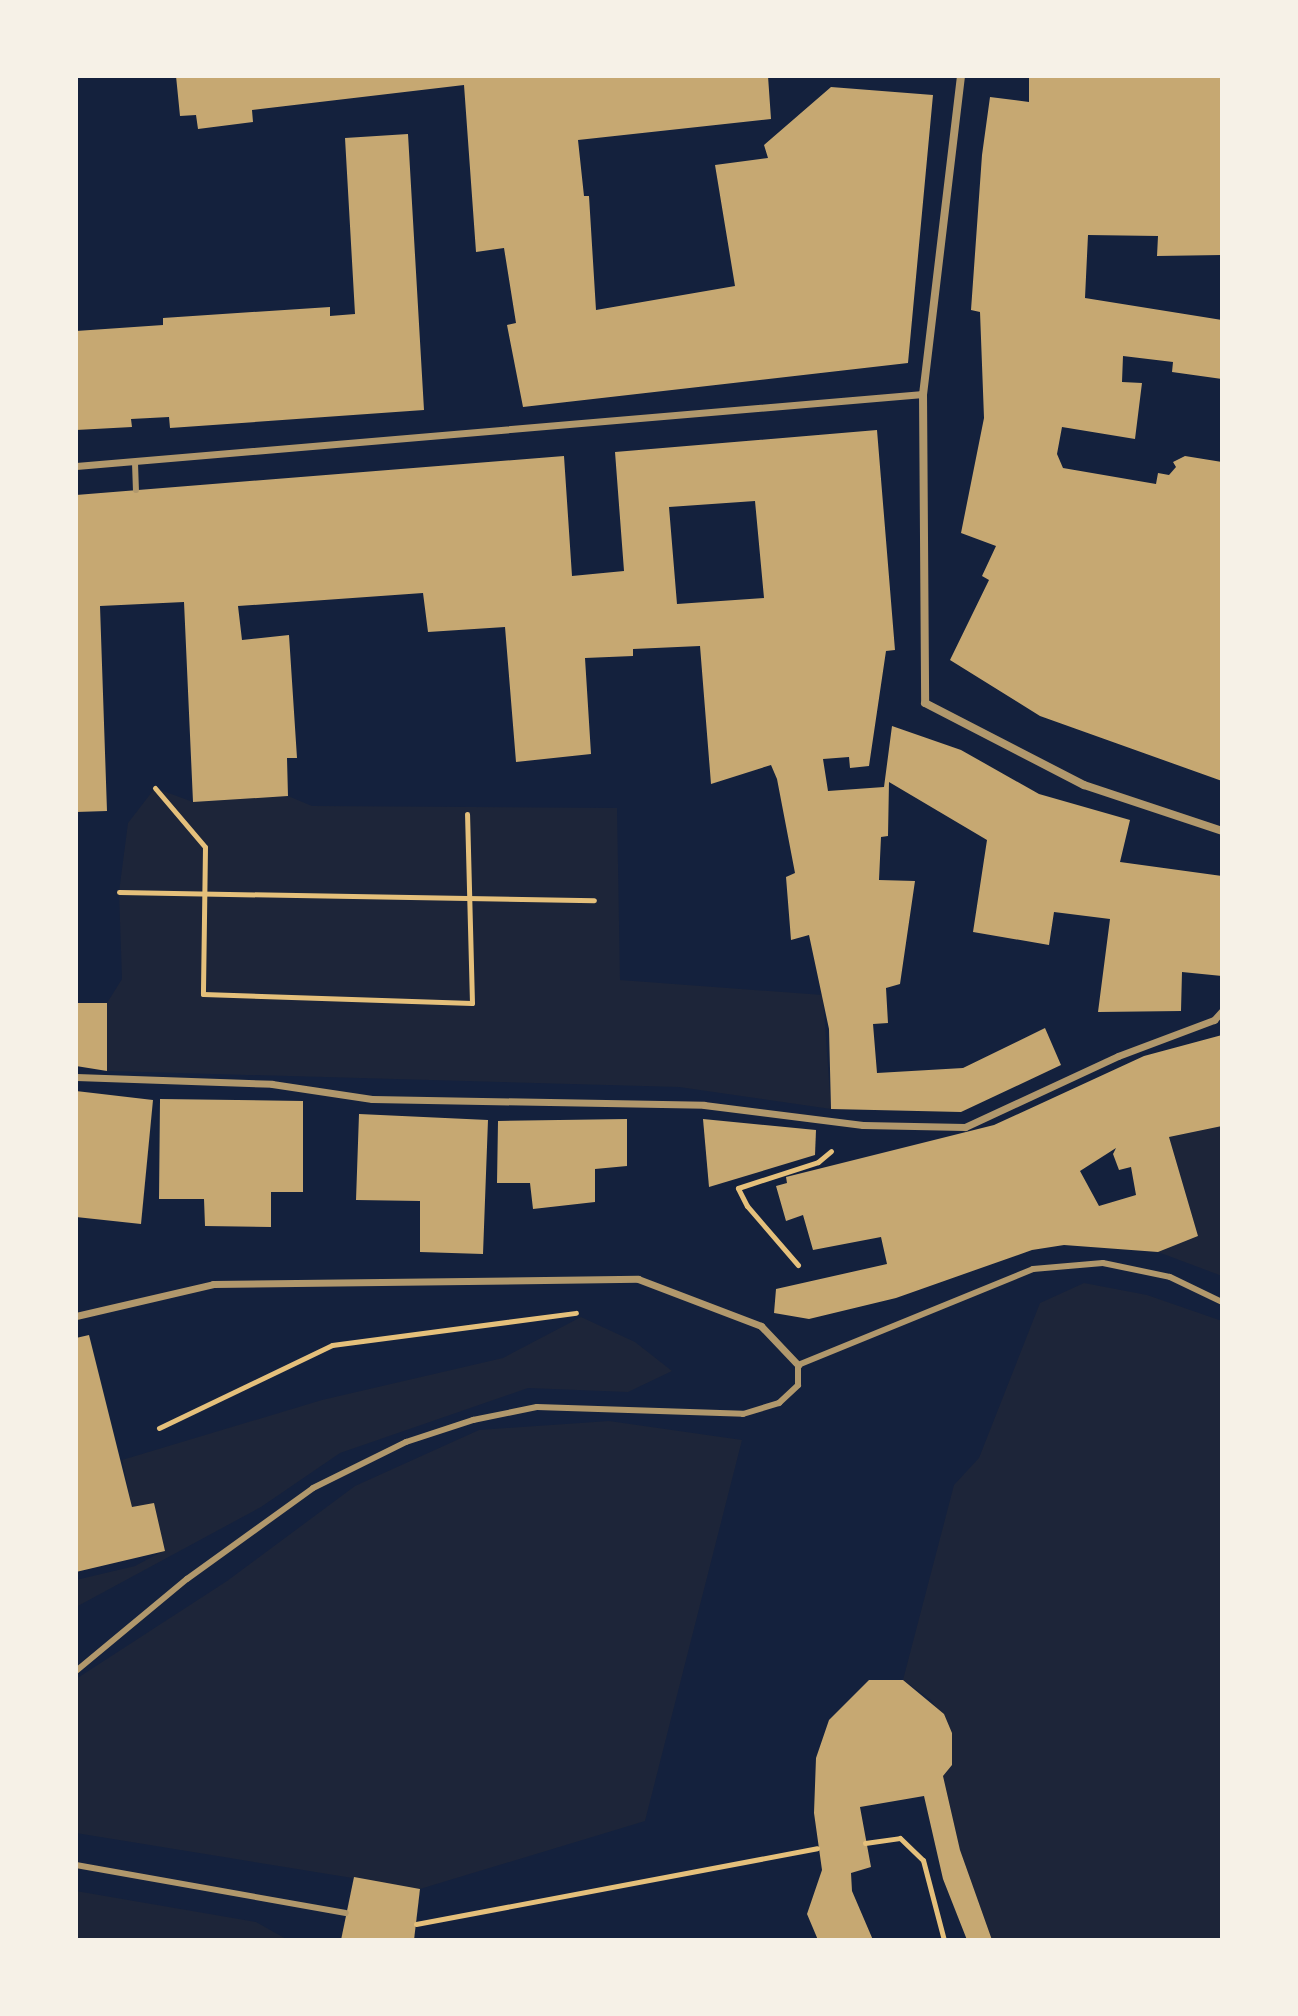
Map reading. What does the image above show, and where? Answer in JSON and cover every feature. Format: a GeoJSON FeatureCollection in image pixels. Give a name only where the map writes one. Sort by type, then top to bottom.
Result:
{"type":"FeatureCollection","features":[{"type":"Feature","properties":{"kind":"street"},"geometry":{"type":"LineString","coordinates":[[961,76],[923,394],[925,703],[1084,785],[1222,831]]}},
{"type":"Feature","properties":{"kind":"street"},"geometry":{"type":"LineString","coordinates":[[76,466],[923,394]]}},
{"type":"Feature","properties":{"kind":"street"},"geometry":{"type":"LineString","coordinates":[[76,1077],[272,1084],[372,1099],[704,1105],[863,1125],[965,1127],[1118,1056],[1214,1020],[1222,1011]]}},
{"type":"Feature","properties":{"kind":"street"},"geometry":{"type":"LineString","coordinates":[[76,1316],[213,1284],[638,1279],[761,1326],[798,1365]]}},
{"type":"Feature","properties":{"kind":"lane"},"geometry":{"type":"LineString","coordinates":[[135,463],[136,490]]}},
{"type":"Feature","properties":{"kind":"lane"},"geometry":{"type":"LineString","coordinates":[[76,1671],[187,1579],[313,1488],[406,1442],[537,1407],[743,1414],[779,1403],[798,1385],[798,1365],[1033,1269],[1103,1263],[1170,1277],[1222,1302]]}},
{"type":"Feature","properties":{"kind":"lane"},"geometry":{"type":"LineString","coordinates":[[76,1865],[346,1913]]}},
{"type":"Feature","properties":{"kind":"path"},"geometry":{"type":"LineString","coordinates":[[155,788],[205,847],[203,994],[472,1003],[467,814]]}},
{"type":"Feature","properties":{"kind":"path"},"geometry":{"type":"LineString","coordinates":[[119,892],[203,896],[594,900]]}},
{"type":"Feature","properties":{"kind":"path"},"geometry":{"type":"LineString","coordinates":[[798,1265],[747,1206],[738,1188],[818,1162]]}},
{"type":"Feature","properties":{"kind":"path"},"geometry":{"type":"LineString","coordinates":[[159,1428],[332,1345],[579,1312]]}},
{"type":"Feature","properties":{"kind":"path"},"geometry":{"type":"LineString","coordinates":[[865,1843],[900,1838],[923,1860],[944,1940]]}},
{"type":"Feature","properties":{"kind":"path"},"geometry":{"type":"LineString","coordinates":[[416,1924],[817,1848]]}},
{"type":"Feature","properties":{"kind":"shaded area"},"geometry":{"type":"Polygon","coordinates":[[[155,788],[193,802],[288,796],[312,806],[617,808],[620,980],[823,995],[831,1109],[679,1087],[107,1071],[107,1003],[122,979],[119,892],[128,823],[155,788]]]}},
{"type":"Feature","properties":{"kind":"shaded area"},"geometry":{"type":"Polygon","coordinates":[[[1222,1126],[1222,1276],[1158,1252],[1198,1236],[1169,1137],[1222,1126]]]}},
{"type":"Feature","properties":{"kind":"shaded area"},"geometry":{"type":"Polygon","coordinates":[[[1084,1283],[1147,1295],[1222,1321],[1222,1940],[992,1940],[960,1850],[943,1776],[952,1765],[952,1733],[931,1700],[903,1680],[954,1485],[979,1458],[1040,1303],[1084,1283]]]}},
{"type":"Feature","properties":{"kind":"shaded area"},"geometry":{"type":"Polygon","coordinates":[[[581,1317],[635,1342],[672,1371],[628,1392],[528,1388],[340,1453],[261,1507],[76,1607],[76,1580],[135,1566],[165,1550],[132,1507],[122,1460],[322,1400],[503,1358],[581,1317]]]}},
{"type":"Feature","properties":{"kind":"shaded area"},"geometry":{"type":"Polygon","coordinates":[[[609,1421],[742,1440],[645,1821],[420,1889],[76,1833],[76,1679],[227,1581],[355,1486],[479,1430],[609,1421]]]}},
{"type":"Feature","properties":{"kind":"shaded area"},"geometry":{"type":"Polygon","coordinates":[[[76,1891],[256,1922],[288,1940],[76,1940],[76,1891]]]}},
{"type":"Feature","properties":{"kind":"building"},"geometry":{"type":"Polygon","coordinates":[[[176,76],[768,76],[771,119],[578,140],[584,196],[589,196],[596,310],[735,286],[715,165],[768,158],[764,145],[831,87],[933,95],[908,363],[523,407],[507,325],[516,323],[504,248],[476,252],[464,85],[252,110],[253,122],[198,129],[196,115],[180,116],[176,76]]]}},
{"type":"Feature","properties":{"kind":"building"},"geometry":{"type":"Polygon","coordinates":[[[1029,76],[1222,76],[1222,255],[1157,256],[1158,236],[1088,235],[1085,298],[1222,320],[1222,379],[1172,372],[1173,362],[1123,356],[1122,382],[1142,383],[1135,439],[1062,427],[1057,454],[1063,468],[1156,484],[1158,473],[1169,475],[1176,467],[1173,462],[1185,456],[1222,462],[1222,781],[1040,716],[950,660],[989,580],[982,576],[996,546],[961,533],[984,418],[980,312],[971,310],[982,155],[990,97],[1029,102],[1029,76]]]}},
{"type":"Feature","properties":{"kind":"building"},"geometry":{"type":"Polygon","coordinates":[[[408,134],[424,410],[170,428],[169,417],[131,419],[132,427],[76,430],[76,331],[163,325],[163,318],[330,307],[330,316],[355,314],[345,138],[408,134]]]}},
{"type":"Feature","properties":{"kind":"building"},"geometry":{"type":"Polygon","coordinates":[[[877,430],[895,650],[886,651],[869,766],[850,768],[849,757],[823,759],[828,791],[884,787],[892,726],[961,750],[1039,794],[1130,820],[1120,862],[1222,876],[1222,976],[1182,972],[1181,1011],[1098,1012],[1110,919],[1054,912],[1049,945],[973,932],[987,840],[889,782],[888,836],[881,837],[879,880],[915,881],[900,984],[886,988],[888,1023],[873,1024],[877,1073],[963,1068],[1045,1028],[1061,1065],[961,1112],[831,1109],[829,1029],[809,935],[791,940],[786,877],[795,873],[777,779],[771,765],[711,784],[700,646],[633,649],[633,656],[585,658],[591,754],[516,762],[505,627],[428,632],[423,593],[238,606],[242,640],[289,635],[297,758],[287,758],[288,796],[193,802],[184,602],[100,606],[107,811],[76,812],[76,495],[564,456],[572,576],[624,571],[615,452],[877,430]],[[755,501],[669,507],[677,604],[764,598],[755,501]]]}},
{"type":"Feature","properties":{"kind":"building"},"geometry":{"type":"Polygon","coordinates":[[[76,1003],[107,1003],[107,1071],[76,1066],[76,1003]]]}},
{"type":"Feature","properties":{"kind":"building"},"geometry":{"type":"Polygon","coordinates":[[[1222,1035],[1222,1126],[1169,1137],[1198,1236],[1158,1252],[1064,1245],[1032,1250],[896,1298],[809,1319],[774,1313],[776,1289],[887,1264],[881,1237],[813,1250],[803,1215],[786,1221],[776,1186],[787,1183],[786,1177],[994,1125],[1144,1056],[1222,1035]],[[1116,1148],[1080,1171],[1099,1206],[1136,1195],[1131,1167],[1119,1170],[1113,1154],[1116,1148]]]}},
{"type":"Feature","properties":{"kind":"building"},"geometry":{"type":"Polygon","coordinates":[[[76,1091],[153,1100],[141,1224],[76,1217],[76,1091]]]}},
{"type":"Feature","properties":{"kind":"building"},"geometry":{"type":"Polygon","coordinates":[[[160,1099],[303,1101],[303,1192],[271,1192],[271,1227],[205,1226],[204,1199],[159,1199],[160,1099]]]}},
{"type":"Feature","properties":{"kind":"building"},"geometry":{"type":"Polygon","coordinates":[[[359,1114],[488,1120],[483,1254],[420,1252],[420,1201],[356,1200],[359,1114]]]}},
{"type":"Feature","properties":{"kind":"building"},"geometry":{"type":"Polygon","coordinates":[[[627,1119],[627,1166],[595,1169],[595,1202],[533,1209],[530,1183],[497,1183],[498,1121],[627,1119]]]}},
{"type":"Feature","properties":{"kind":"building"},"geometry":{"type":"Polygon","coordinates":[[[703,1119],[816,1130],[815,1155],[709,1187],[703,1119]]]}},
{"type":"Feature","properties":{"kind":"building"},"geometry":{"type":"Polygon","coordinates":[[[89,1335],[132,1507],[154,1503],[165,1551],[76,1572],[76,1338],[89,1335]]]}},
{"type":"Feature","properties":{"kind":"building"},"geometry":{"type":"Polygon","coordinates":[[[869,1680],[903,1680],[944,1714],[952,1733],[952,1765],[943,1776],[960,1850],[992,1940],[967,1940],[943,1879],[924,1796],[860,1807],[871,1867],[851,1873],[852,1891],[873,1940],[818,1940],[807,1914],[822,1870],[814,1813],[816,1758],[829,1720],[869,1680]]]}},
{"type":"Feature","properties":{"kind":"building"},"geometry":{"type":"Polygon","coordinates":[[[354,1877],[420,1889],[414,1940],[341,1940],[354,1877]]]}}]}
